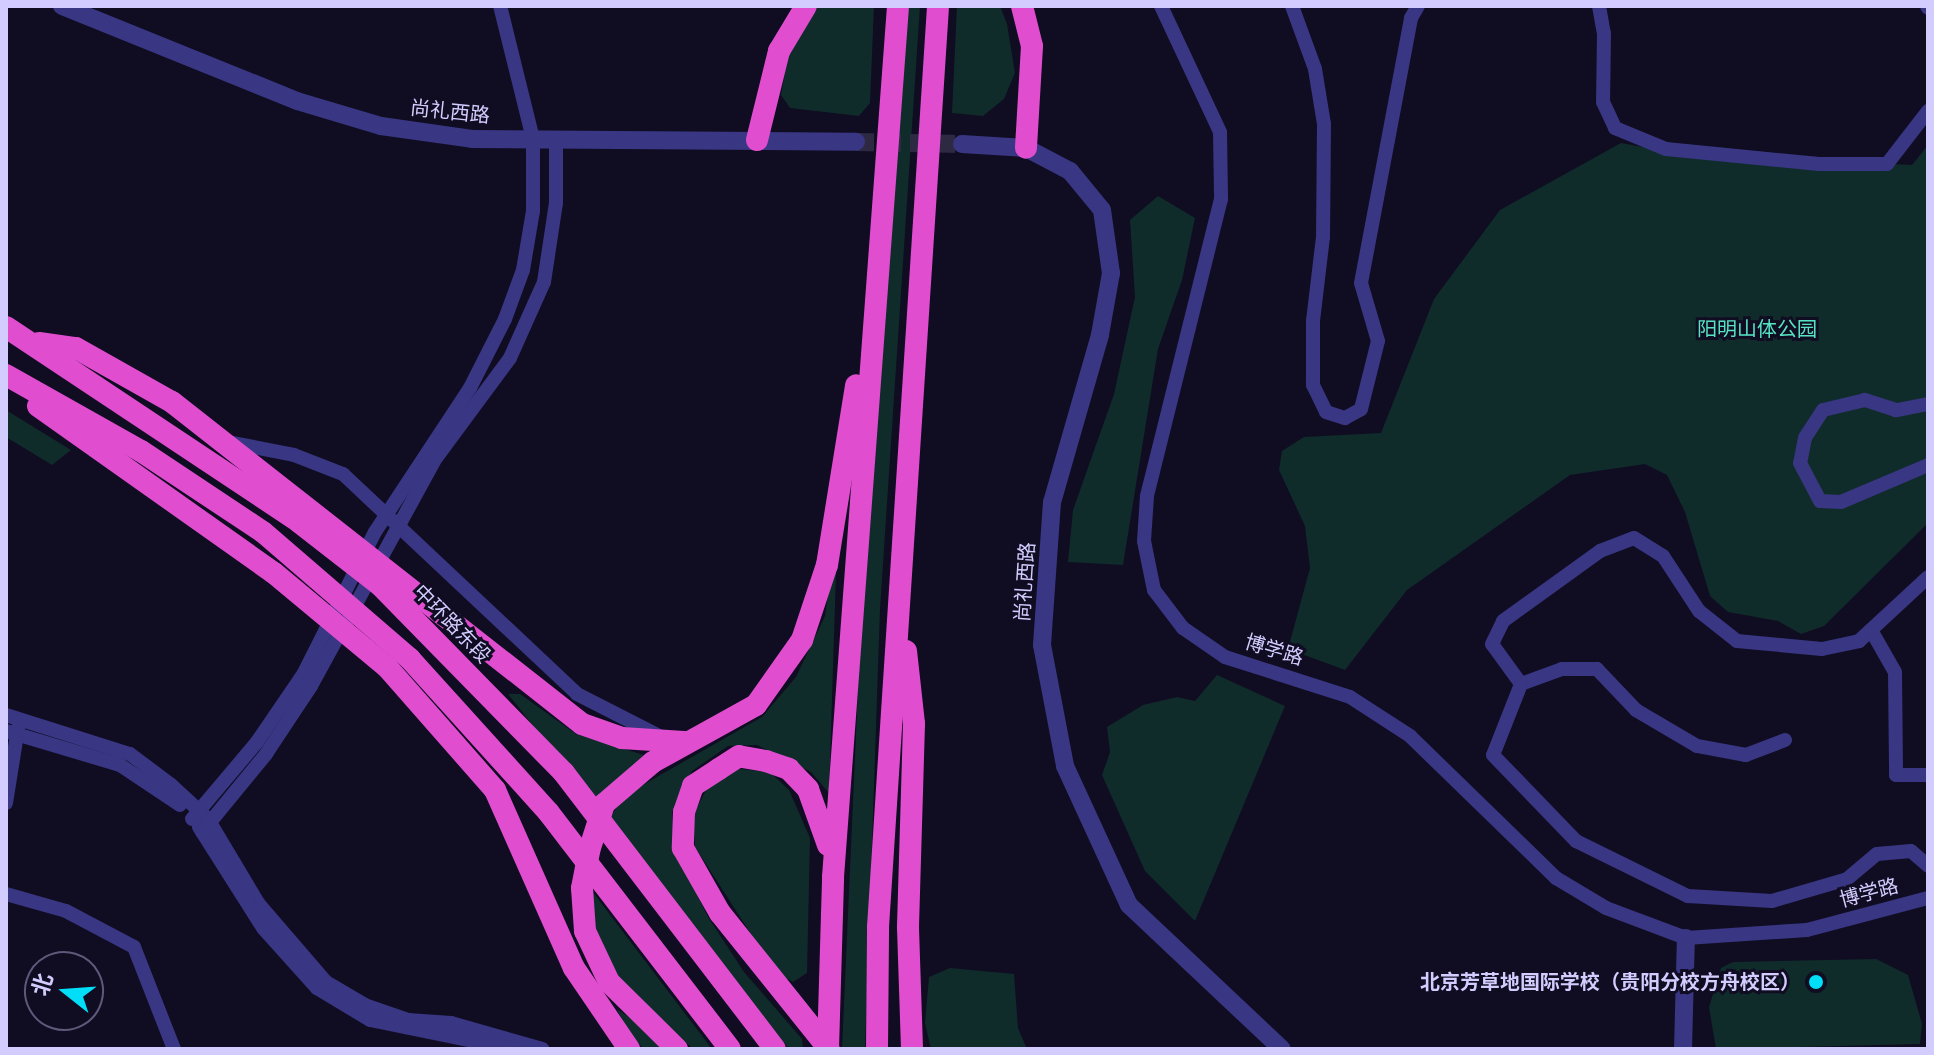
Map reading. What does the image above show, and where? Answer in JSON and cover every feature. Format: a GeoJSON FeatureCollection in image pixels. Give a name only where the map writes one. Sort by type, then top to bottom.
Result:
{"type":"FeatureCollection","features":[{"type":"Feature","properties":{"kind":"highway"},"geometry":{"type":"LineString","coordinates":[[757,140],[779,51],[806,6]]}},
{"type":"Feature","properties":{"kind":"highway"},"geometry":{"type":"LineString","coordinates":[[828,1049],[833,877],[878,241],[898,6]]}},
{"type":"Feature","properties":{"kind":"highway"},"geometry":{"type":"LineString","coordinates":[[877,1049],[878,927],[938,6]]}},
{"type":"Feature","properties":{"kind":"highway"},"geometry":{"type":"LineString","coordinates":[[1022,6],[1032,46],[1026,148]]}},
{"type":"Feature","properties":{"kind":"highway"},"geometry":{"type":"LineString","coordinates":[[677,1049],[609,982],[585,931],[582,888],[604,804],[678,742],[756,705],[802,640],[827,565],[878,241]]}},
{"type":"Feature","properties":{"kind":"highway","name":"中环路东段"},"geometry":{"type":"LineString","coordinates":[[6,327],[35,343],[299,522],[380,585],[564,773],[775,1049]]}},
{"type":"Feature","properties":{"kind":"highway"},"geometry":{"type":"LineString","coordinates":[[35,343],[76,348],[172,402],[227,442],[582,724],[622,738],[678,742]]}},
{"type":"Feature","properties":{"kind":"highway"},"geometry":{"type":"LineString","coordinates":[[6,378],[74,434],[274,573],[387,667],[495,790],[574,968],[629,1049]]}},
{"type":"Feature","properties":{"kind":"highway"},"geometry":{"type":"LineString","coordinates":[[6,378],[141,451],[263,532],[410,659],[549,813],[730,1049]]}},
{"type":"Feature","properties":{"kind":"highway"},"geometry":{"type":"LineString","coordinates":[[899,592],[914,724],[908,928],[912,1049]]}},
{"type":"Feature","properties":{"kind":"highway"},"geometry":{"type":"LineString","coordinates":[[828,1049],[720,913],[683,848],[684,812],[693,786],[739,756],[789,769],[808,789],[823,821],[833,877]]}},
{"type":"Feature","properties":{"kind":"street","name":"尚礼西路"},"geometry":{"type":"LineString","coordinates":[[62,6],[297,101],[381,126],[472,139],[856,142]]}},
{"type":"Feature","properties":{"kind":"street"},"geometry":{"type":"LineString","coordinates":[[308,680],[375,532],[470,388],[523,270],[533,211],[533,139],[500,6]]}},
{"type":"Feature","properties":{"kind":"street","name":"博学路"},"geometry":{"type":"LineString","coordinates":[[1161,6],[1220,132],[1221,199],[1147,496],[1144,541],[1154,590],[1183,628],[1225,657],[1350,697],[1410,736],[1556,878],[1606,908],[1686,938],[1807,930],[1928,898]]}},
{"type":"Feature","properties":{"kind":"street"},"geometry":{"type":"LineString","coordinates":[[1292,6],[1315,69],[1324,124],[1323,237],[1313,321],[1313,385],[1326,412],[1345,418],[1361,409],[1378,341],[1361,283],[1411,18],[1418,6]]}},
{"type":"Feature","properties":{"kind":"street"},"geometry":{"type":"LineString","coordinates":[[1599,6],[1604,33],[1603,102],[1615,128],[1666,149],[1819,164],[1887,164],[1928,111]]}},
{"type":"Feature","properties":{"kind":"street"},"geometry":{"type":"LineString","coordinates":[[200,820],[266,754],[436,458],[482,402],[510,358],[544,282],[556,203],[556,138]]}},
{"type":"Feature","properties":{"kind":"street","name":"尚礼西路"},"geometry":{"type":"LineString","coordinates":[[962,144],[1026,148],[1070,171],[1102,210],[1111,273],[1100,335],[1052,502],[1042,645],[1065,766],[1129,905],[1282,1049]]}},
{"type":"Feature","properties":{"kind":"street"},"geometry":{"type":"LineString","coordinates":[[1928,404],[1896,410],[1865,400],[1823,410],[1805,438],[1800,463],[1820,501],[1841,502],[1928,465]]}},
{"type":"Feature","properties":{"kind":"street"},"geometry":{"type":"LineString","coordinates":[[227,442],[294,455],[343,474],[577,694],[678,742]]}},
{"type":"Feature","properties":{"kind":"street"},"geometry":{"type":"LineString","coordinates":[[1521,684],[1492,644],[1503,621],[1600,551],[1634,538],[1663,556],[1699,611],[1737,641],[1822,649],[1859,641],[1928,577]]}},
{"type":"Feature","properties":{"kind":"street"},"geometry":{"type":"LineString","coordinates":[[1871,630],[1895,672],[1896,775],[1928,775]]}},
{"type":"Feature","properties":{"kind":"street"},"geometry":{"type":"LineString","coordinates":[[1785,740],[1746,755],[1697,746],[1636,710],[1597,669],[1562,669],[1521,684],[1493,755],[1576,841],[1688,896],[1772,901],[1847,879],[1877,854],[1911,851],[1928,866]]}},
{"type":"Feature","properties":{"kind":"street"},"geometry":{"type":"LineString","coordinates":[[6,803],[10,726],[120,765],[173,798],[200,820],[258,903],[326,982],[365,1005],[408,1020],[451,1023],[542,1049]]}},
{"type":"Feature","properties":{"kind":"street"},"geometry":{"type":"LineString","coordinates":[[200,820],[263,928],[317,988],[370,1020],[512,1049]]}},
{"type":"Feature","properties":{"kind":"street"},"geometry":{"type":"LineString","coordinates":[[6,894],[66,911],[134,947],[174,1049]]}},
{"type":"Feature","properties":{"kind":"street"},"geometry":{"type":"LineString","coordinates":[[1683,1049],[1686,938]]}},
{"type":"Feature","properties":{"kind":"green space"},"geometry":{"type":"Polygon","coordinates":[[[818,6],[874,6],[870,103],[859,116],[790,108],[781,95],[788,55],[818,6]]]}},
{"type":"Feature","properties":{"kind":"green space"},"geometry":{"type":"Polygon","coordinates":[[[907,6],[920,6],[880,609],[865,1049],[842,1049],[860,645],[907,6]]]}},
{"type":"Feature","properties":{"kind":"green space"},"geometry":{"type":"Polygon","coordinates":[[[957,6],[1000,6],[1007,24],[1015,73],[1004,99],[983,116],[952,113],[957,6]]]}},
{"type":"Feature","properties":{"kind":"green space","name":"阳明山体公园"},"geometry":{"type":"Polygon","coordinates":[[[1621,143],[1686,155],[1912,165],[1928,145],[1928,523],[1824,626],[1801,634],[1778,621],[1728,612],[1710,596],[1685,512],[1667,475],[1645,464],[1570,475],[1407,590],[1345,670],[1288,649],[1310,568],[1305,526],[1279,470],[1282,451],[1304,437],[1381,433],[1434,299],[1500,210],[1621,143]]]}},
{"type":"Feature","properties":{"kind":"green space"},"geometry":{"type":"Polygon","coordinates":[[[1158,196],[1195,218],[1182,280],[1158,349],[1123,565],[1068,562],[1073,510],[1114,394],[1135,297],[1130,220],[1158,196]]]}},
{"type":"Feature","properties":{"kind":"green space"},"geometry":{"type":"Polygon","coordinates":[[[6,410],[71,450],[52,465],[6,437],[6,410]]]}},
{"type":"Feature","properties":{"kind":"green space"},"geometry":{"type":"Polygon","coordinates":[[[836,573],[829,793],[811,772],[757,745],[728,746],[692,771],[672,812],[674,849],[708,917],[744,972],[802,1039],[803,1049],[789,1049],[607,821],[627,794],[762,717],[796,677],[825,616],[831,574],[836,573]]]}},
{"type":"Feature","properties":{"kind":"green space"},"geometry":{"type":"Polygon","coordinates":[[[1217,675],[1285,706],[1195,921],[1145,871],[1102,775],[1110,752],[1107,727],[1143,705],[1177,697],[1195,701],[1217,675]]]}},
{"type":"Feature","properties":{"kind":"green space"},"geometry":{"type":"Polygon","coordinates":[[[508,694],[520,694],[576,734],[647,756],[596,805],[508,694]]]}},
{"type":"Feature","properties":{"kind":"green space"},"geometry":{"type":"Polygon","coordinates":[[[739,769],[770,772],[789,790],[810,838],[807,973],[793,982],[776,973],[695,847],[693,816],[709,784],[739,769]]]}},
{"type":"Feature","properties":{"kind":"green space"},"geometry":{"type":"Polygon","coordinates":[[[592,891],[712,1049],[693,1049],[613,974],[595,941],[592,891]]]}},
{"type":"Feature","properties":{"kind":"green space","name":"北京芳草地国际学校（贵阳分校方舟校区）"},"geometry":{"type":"Polygon","coordinates":[[[1876,959],[1908,975],[1922,1024],[1920,1044],[1716,1049],[1709,1007],[1721,968],[1733,962],[1876,959]]]}},
{"type":"Feature","properties":{"kind":"green space"},"geometry":{"type":"Polygon","coordinates":[[[950,968],[1014,974],[1018,1028],[1027,1049],[931,1049],[925,1023],[929,977],[950,968]]]}},
{"type":"Feature","properties":{"kind":"green space"},"geometry":{"type":"Polygon","coordinates":[[[617,1009],[635,1021],[662,1049],[644,1049],[628,1033],[617,1009]]]}},
{"type":"Feature","properties":{"kind":"tunnel"},"geometry":{"type":"LineString","coordinates":[[856,142],[962,144]]}},
{"type":"Feature","properties":{"kind":"place","name":"北京芳草地国际学校（贵阳分校方舟校区）"},"geometry":{"type":"Point","coordinates":[1816,982]}}]}
